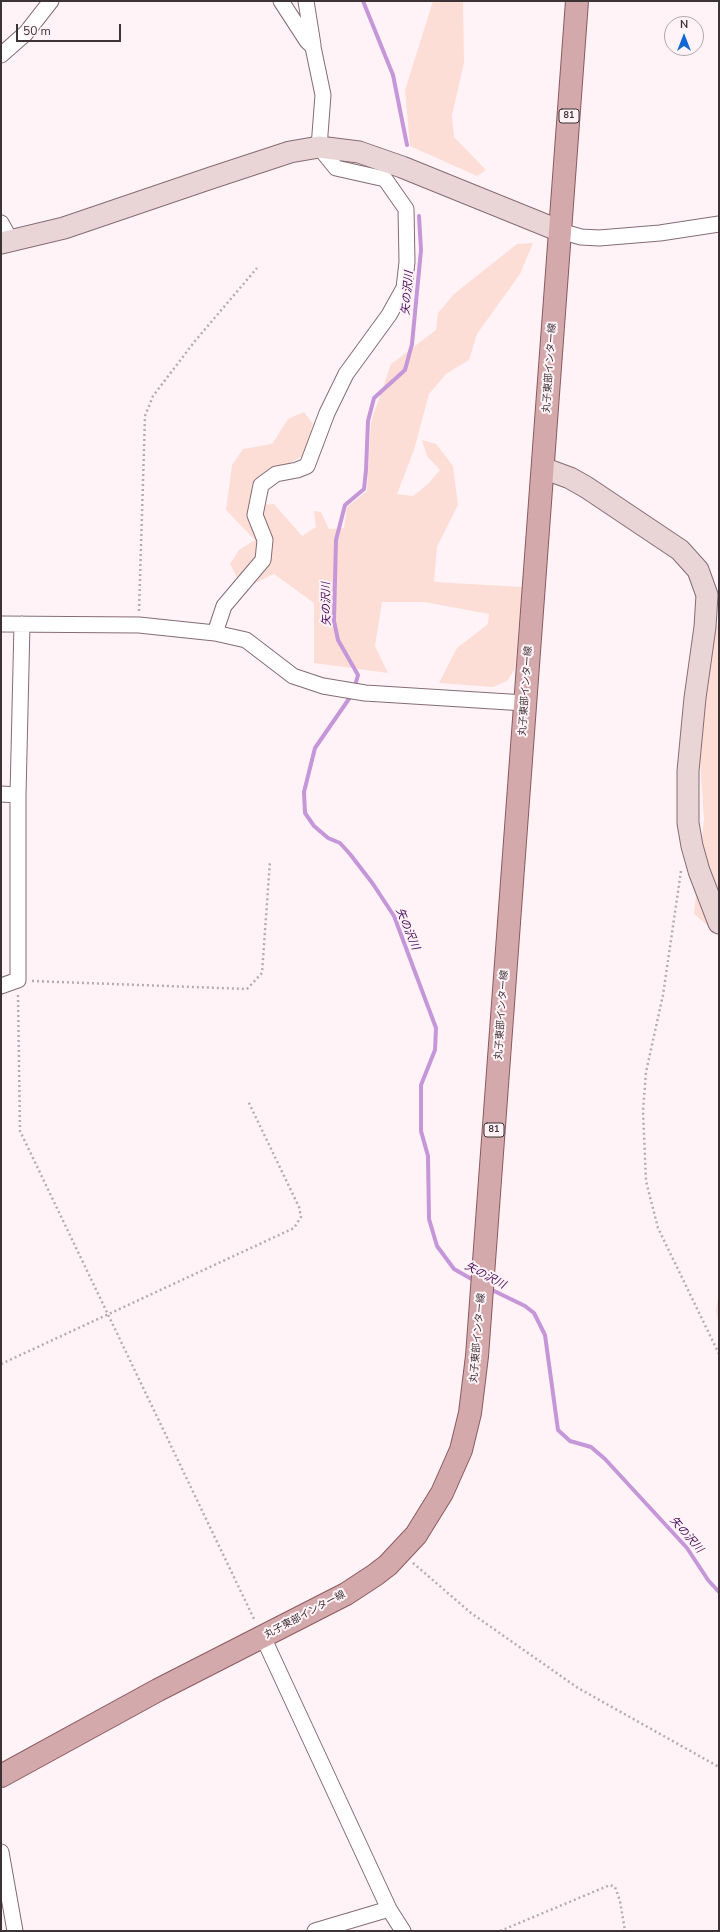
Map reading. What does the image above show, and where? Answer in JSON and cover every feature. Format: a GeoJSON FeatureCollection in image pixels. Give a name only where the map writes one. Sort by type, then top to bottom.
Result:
{"type":"FeatureCollection","features":[{"type":"Feature","properties":{"kind":"main road","name":"丸子東部インター線"},"geometry":{"type":"LineString","coordinates":[[1,1776],[158,1690],[346,1594],[374,1576],[416,1535],[442,1493],[461,1450],[472,1406],[477,1356],[577,1]]}},
{"type":"Feature","properties":{"kind":"street"},"geometry":{"type":"LineString","coordinates":[[1,55],[26,34],[51,1]]}},
{"type":"Feature","properties":{"kind":"street"},"geometry":{"type":"LineString","coordinates":[[281,1],[307,41],[313,47]]}},
{"type":"Feature","properties":{"kind":"street"},"geometry":{"type":"LineString","coordinates":[[215,633],[224,606],[263,560],[265,540],[255,515],[261,486],[276,474],[298,470],[307,466],[327,413],[346,374],[389,315],[404,288],[407,262],[406,209],[384,179],[336,168],[319,147],[323,95],[313,47],[306,1]]}},
{"type":"Feature","properties":{"kind":"street"},"geometry":{"type":"LineString","coordinates":[[1,223],[6,242],[64,228],[290,152],[319,147],[366,155],[560,231],[582,237],[599,238],[660,233],[719,224]]}},
{"type":"Feature","properties":{"kind":"street"},"geometry":{"type":"LineString","coordinates":[[543,468],[570,478],[586,487],[680,550],[698,570],[708,595],[695,698],[689,764],[688,823],[692,846],[699,871],[719,923]]}},
{"type":"Feature","properties":{"kind":"street"},"geometry":{"type":"LineString","coordinates":[[1,624],[139,625],[215,633],[246,640],[293,676],[323,686],[365,693],[525,703]]}},
{"type":"Feature","properties":{"kind":"street"},"geometry":{"type":"LineString","coordinates":[[1,986],[18,980],[18,795],[22,624]]}},
{"type":"Feature","properties":{"kind":"street"},"geometry":{"type":"LineString","coordinates":[[1,794],[18,795]]}},
{"type":"Feature","properties":{"kind":"street"},"geometry":{"type":"LineString","coordinates":[[263,1637],[389,1909],[402,1931]]}},
{"type":"Feature","properties":{"kind":"street"},"geometry":{"type":"LineString","coordinates":[[1,1852],[15,1931]]}},
{"type":"Feature","properties":{"kind":"street"},"geometry":{"type":"LineString","coordinates":[[314,1931],[389,1909]]}},
{"type":"Feature","properties":{"kind":"path"},"geometry":{"type":"LineString","coordinates":[[139,625],[145,416],[153,396],[195,341],[257,268]]}},
{"type":"Feature","properties":{"kind":"path"},"geometry":{"type":"LineString","coordinates":[[263,1637],[20,1130],[18,980],[247,989],[262,973],[270,861]]}},
{"type":"Feature","properties":{"kind":"path"},"geometry":{"type":"LineString","coordinates":[[681,870],[663,995],[646,1072],[643,1111],[646,1181],[658,1228],[719,1354]]}},
{"type":"Feature","properties":{"kind":"path"},"geometry":{"type":"LineString","coordinates":[[1,1364],[294,1228],[301,1217],[299,1207],[248,1101]]}},
{"type":"Feature","properties":{"kind":"path"},"geometry":{"type":"LineString","coordinates":[[400,1552],[471,1613],[578,1688],[719,1767]]}},
{"type":"Feature","properties":{"kind":"path"},"geometry":{"type":"LineString","coordinates":[[500,1931],[610,1885],[615,1887],[620,1901],[625,1931]]}},
{"type":"Feature","properties":{"kind":"shaded area"},"geometry":{"type":"Polygon","coordinates":[[[433,1],[463,1],[464,63],[452,115],[454,137],[486,170],[477,176],[410,146],[405,90],[433,1]]]}},
{"type":"Feature","properties":{"kind":"shaded area"},"geometry":{"type":"Polygon","coordinates":[[[533,243],[520,274],[477,334],[469,360],[446,374],[429,394],[414,450],[397,494],[413,496],[429,483],[440,470],[427,456],[422,440],[436,444],[453,466],[458,505],[437,547],[434,582],[522,587],[515,669],[507,681],[493,687],[439,683],[457,648],[488,624],[489,614],[424,602],[382,602],[375,646],[388,673],[314,663],[314,603],[274,574],[243,589],[230,564],[239,550],[255,540],[226,510],[232,465],[243,449],[272,444],[288,419],[304,412],[313,424],[304,455],[251,485],[259,505],[274,504],[302,536],[316,527],[314,511],[321,512],[329,529],[344,528],[347,507],[367,491],[371,422],[391,364],[436,330],[438,313],[454,294],[517,244],[533,243]]]}},
{"type":"Feature","properties":{"kind":"shaded area"},"geometry":{"type":"Polygon","coordinates":[[[719,625],[719,935],[694,914],[704,819],[700,760],[705,627],[719,625]]]}},
{"type":"Feature","properties":{"kind":"shaded area"},"geometry":{"type":"Polygon","coordinates":[[[719,1288],[719,1328],[716,1312],[719,1288]]]}},
{"type":"Feature","properties":{"kind":"waterway","name":"矢の沢川"},"geometry":{"type":"LineString","coordinates":[[363,1],[393,75],[407,145]]}},
{"type":"Feature","properties":{"kind":"waterway","name":"矢の沢川"},"geometry":{"type":"LineString","coordinates":[[419,216],[421,250],[412,344],[405,370],[374,398],[368,421],[364,489],[345,505],[336,540],[334,621],[338,640],[358,675],[353,693],[315,748],[304,792],[305,813],[314,826],[328,838],[340,843],[350,854],[373,884],[394,916],[436,1028],[435,1050],[421,1085],[421,1131],[428,1156],[429,1219],[437,1246],[454,1269],[475,1281]]}},
{"type":"Feature","properties":{"kind":"waterway","name":"矢の沢川"},"geometry":{"type":"LineString","coordinates":[[488,1288],[525,1306],[534,1313],[545,1335],[558,1430],[570,1441],[591,1447],[605,1459],[687,1548],[708,1580],[719,1592]]}}]}
